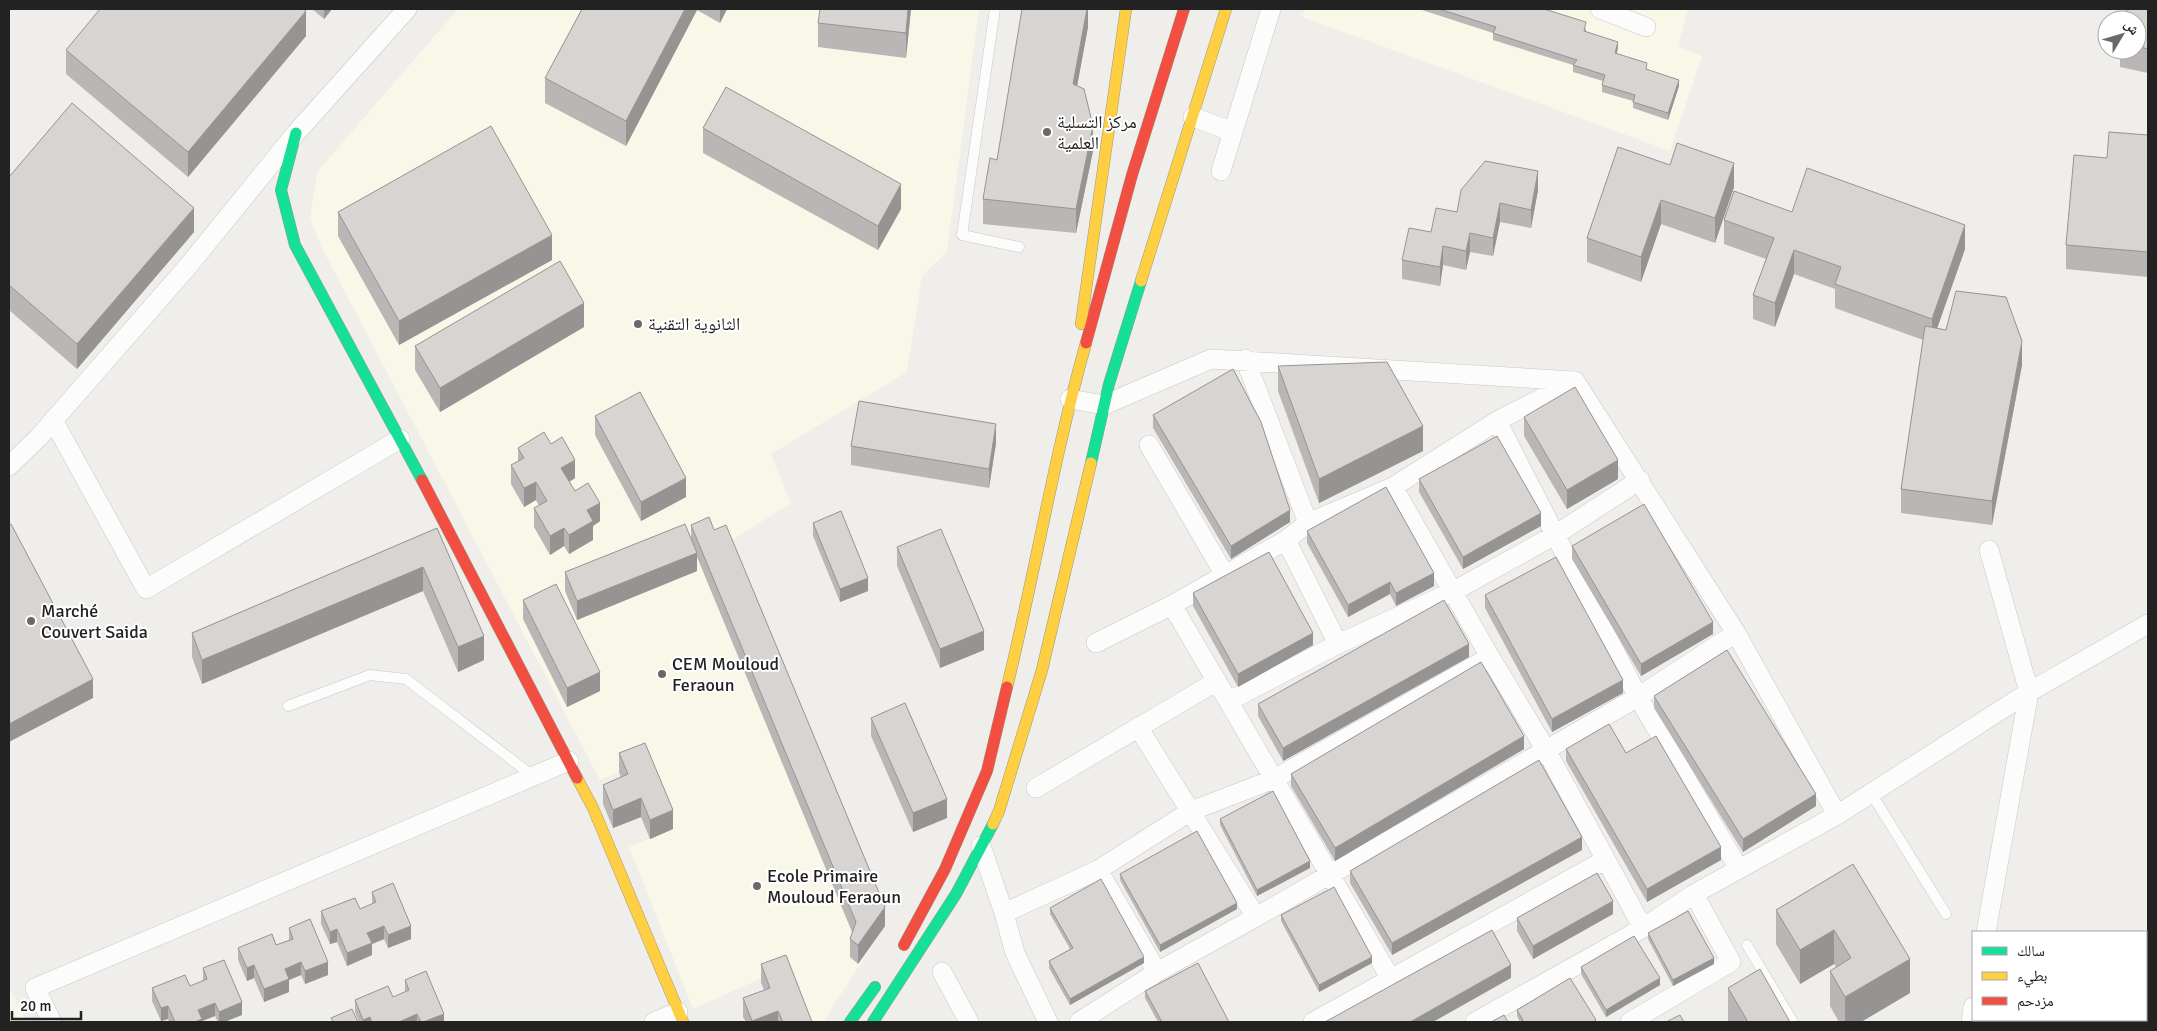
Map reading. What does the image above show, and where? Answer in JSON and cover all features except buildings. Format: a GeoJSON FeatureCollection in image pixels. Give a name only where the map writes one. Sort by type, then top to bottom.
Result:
{"type":"FeatureCollection","features":[{"type":"Feature","properties":{"kind":"main road"},"geometry":{"type":"LineString","coordinates":[[899,952],[945,869],[987,771],[1030,592],[1070,399],[1126,9]]}},
{"type":"Feature","properties":{"kind":"main road"},"geometry":{"type":"LineString","coordinates":[[1070,399],[1132,175],[1184,9]]}},
{"type":"Feature","properties":{"kind":"main road"},"geometry":{"type":"LineString","coordinates":[[873,1022],[956,894],[999,811],[1042,670],[1104,405],[1226,9]]}},
{"type":"Feature","properties":{"kind":"main road"},"geometry":{"type":"LineString","coordinates":[[296,133],[281,190],[296,245],[593,808],[680,1017]]}},
{"type":"Feature","properties":{"kind":"main road"},"geometry":{"type":"LineString","coordinates":[[850,1022],[883,976]]}},
{"type":"Feature","properties":{"kind":"street"},"geometry":{"type":"LineString","coordinates":[[9,466],[54,420],[189,265],[296,133],[407,9]]}},
{"type":"Feature","properties":{"kind":"street"},"geometry":{"type":"LineString","coordinates":[[1221,171],[1271,9]]}},
{"type":"Feature","properties":{"kind":"street"},"geometry":{"type":"LineString","coordinates":[[1600,9],[1646,27]]}},
{"type":"Feature","properties":{"kind":"street"},"geometry":{"type":"LineString","coordinates":[[1192,117],[1233,132]]}},
{"type":"Feature","properties":{"kind":"street"},"geometry":{"type":"LineString","coordinates":[[1070,399],[1104,405],[1211,358],[1575,381]]}},
{"type":"Feature","properties":{"kind":"street"},"geometry":{"type":"LineString","coordinates":[[1245,359],[1308,523]]}},
{"type":"Feature","properties":{"kind":"street"},"geometry":{"type":"LineString","coordinates":[[1096,643],[1172,605],[1286,540],[1308,523],[1392,487],[1497,421],[1575,381]]}},
{"type":"Feature","properties":{"kind":"street"},"geometry":{"type":"LineString","coordinates":[[1575,381],[1736,633],[1837,815]]}},
{"type":"Feature","properties":{"kind":"street"},"geometry":{"type":"LineString","coordinates":[[54,420],[146,590],[400,439]]}},
{"type":"Feature","properties":{"kind":"street"},"geometry":{"type":"LineString","coordinates":[[1497,421],[1638,697],[1739,869]]}},
{"type":"Feature","properties":{"kind":"street"},"geometry":{"type":"LineString","coordinates":[[1149,446],[1225,574]]}},
{"type":"Feature","properties":{"kind":"street"},"geometry":{"type":"LineString","coordinates":[[1229,701],[1338,644],[1454,591],[1556,535],[1640,480]]}},
{"type":"Feature","properties":{"kind":"street"},"geometry":{"type":"LineString","coordinates":[[1392,487],[1546,750],[1643,928]]}},
{"type":"Feature","properties":{"kind":"street"},"geometry":{"type":"LineString","coordinates":[[1286,540],[1338,644]]}},
{"type":"Feature","properties":{"kind":"street"},"geometry":{"type":"LineString","coordinates":[[1986,931],[2029,692],[1989,550]]}},
{"type":"Feature","properties":{"kind":"street"},"geometry":{"type":"LineString","coordinates":[[1172,605],[1391,979]]}},
{"type":"Feature","properties":{"kind":"street"},"geometry":{"type":"LineString","coordinates":[[1475,1022],[1643,928],[1694,894],[1837,815],[2029,692],[2148,624]]}},
{"type":"Feature","properties":{"kind":"street"},"geometry":{"type":"LineString","coordinates":[[1079,1022],[1158,972],[1638,697],[1736,633]]}},
{"type":"Feature","properties":{"kind":"street"},"geometry":{"type":"LineString","coordinates":[[1004,912],[1098,870],[1191,811],[1274,779],[1490,657]]}},
{"type":"Feature","properties":{"kind":"street"},"geometry":{"type":"LineString","coordinates":[[1036,788],[1217,681]]}},
{"type":"Feature","properties":{"kind":"street"},"geometry":{"type":"LineString","coordinates":[[1138,727],[1256,917]]}},
{"type":"Feature","properties":{"kind":"street"},"geometry":{"type":"LineString","coordinates":[[52,1022],[35,988],[569,761]]}},
{"type":"Feature","properties":{"kind":"street"},"geometry":{"type":"LineString","coordinates":[[981,846],[1004,912],[1015,953],[1048,1022]]}},
{"type":"Feature","properties":{"kind":"street"},"geometry":{"type":"LineString","coordinates":[[1313,1022],[1605,860]]}},
{"type":"Feature","properties":{"kind":"street"},"geometry":{"type":"LineString","coordinates":[[1098,870],[1158,972]]}},
{"type":"Feature","properties":{"kind":"street"},"geometry":{"type":"LineString","coordinates":[[1630,1022],[1731,962],[1694,894]]}},
{"type":"Feature","properties":{"kind":"street"},"geometry":{"type":"LineString","coordinates":[[942,972],[969,1022]]}},
{"type":"Feature","properties":{"kind":"street"},"geometry":{"type":"LineString","coordinates":[[654,1022],[680,1017]]}},
{"type":"Feature","properties":{"kind":"lane"},"geometry":{"type":"LineString","coordinates":[[995,9],[962,235],[1019,246]]}},
{"type":"Feature","properties":{"kind":"lane"},"geometry":{"type":"LineString","coordinates":[[288,706],[370,675],[406,679],[533,776]]}},
{"type":"Feature","properties":{"kind":"lane"},"geometry":{"type":"LineString","coordinates":[[1871,793],[1946,914]]}},
{"type":"Feature","properties":{"kind":"lane"},"geometry":{"type":"LineString","coordinates":[[1747,945],[1793,1022]]}},
{"type":"Feature","properties":{"kind":"shaded area","name":"الثانوية التقنية"},"geometry":{"type":"Polygon","coordinates":[[[458,9],[979,9],[947,252],[922,276],[907,372],[771,454],[791,503],[726,544],[885,926],[823,1022],[813,1022],[791,965],[693,1009],[629,847],[673,829],[619,772],[600,780],[322,248],[310,219],[317,172],[458,9]]]}},
{"type":"Feature","properties":{"kind":"shaded area"},"geometry":{"type":"Polygon","coordinates":[[[1305,9],[1688,9],[1678,47],[1702,56],[1670,151],[1302,17],[1305,9]]]}},
{"type":"Feature","properties":{"kind":"shaded area"},"geometry":{"type":"Polygon","coordinates":[[[11,991],[27,1022],[9,1022],[9,992],[11,991]]]}},
{"type":"Feature","properties":{"kind":"traffic: fast"},"geometry":{"type":"LineString","coordinates":[[296,133],[281,190],[295,245],[422,480]]}},
{"type":"Feature","properties":{"kind":"traffic: fast"},"geometry":{"type":"LineString","coordinates":[[1091,463],[1109,384],[1141,281]]}},
{"type":"Feature","properties":{"kind":"traffic: fast"},"geometry":{"type":"LineString","coordinates":[[873,1022],[956,894],[993,824]]}},
{"type":"Feature","properties":{"kind":"traffic: fast"},"geometry":{"type":"LineString","coordinates":[[850,1022],[875,987]]}},
{"type":"Feature","properties":{"kind":"traffic: slow"},"geometry":{"type":"LineString","coordinates":[[1081,324],[1126,9]]}},
{"type":"Feature","properties":{"kind":"traffic: slow"},"geometry":{"type":"LineString","coordinates":[[1141,281],[1226,9]]}},
{"type":"Feature","properties":{"kind":"traffic: slow"},"geometry":{"type":"LineString","coordinates":[[1007,687],[1054,471],[1086,343]]}},
{"type":"Feature","properties":{"kind":"traffic: slow"},"geometry":{"type":"LineString","coordinates":[[993,824],[999,811],[1042,670],[1091,463]]}},
{"type":"Feature","properties":{"kind":"traffic: slow"},"geometry":{"type":"LineString","coordinates":[[577,778],[593,808],[683,1022]]}},
{"type":"Feature","properties":{"kind":"traffic: jam"},"geometry":{"type":"LineString","coordinates":[[1086,343],[1132,175],[1184,9]]}},
{"type":"Feature","properties":{"kind":"traffic: jam"},"geometry":{"type":"LineString","coordinates":[[422,480],[577,778]]}},
{"type":"Feature","properties":{"kind":"traffic: jam"},"geometry":{"type":"LineString","coordinates":[[904,945],[945,869],[987,771],[1007,687]]}},
{"type":"Feature","properties":{"kind":"place","name":"مركز التسلية العلمية"},"geometry":{"type":"Point","coordinates":[1047,132]}},
{"type":"Feature","properties":{"kind":"place","name":"الثانوية التقنية"},"geometry":{"type":"Point","coordinates":[638,324]}},
{"type":"Feature","properties":{"kind":"place","name":"Marché Couvert Saida"},"geometry":{"type":"Point","coordinates":[31,621]}},
{"type":"Feature","properties":{"kind":"place","name":"CEM Mouloud Feraoun"},"geometry":{"type":"Point","coordinates":[662,674]}},
{"type":"Feature","properties":{"kind":"place","name":"Ecole Primaire Mouloud Feraoun"},"geometry":{"type":"Point","coordinates":[757,886]}}]}
